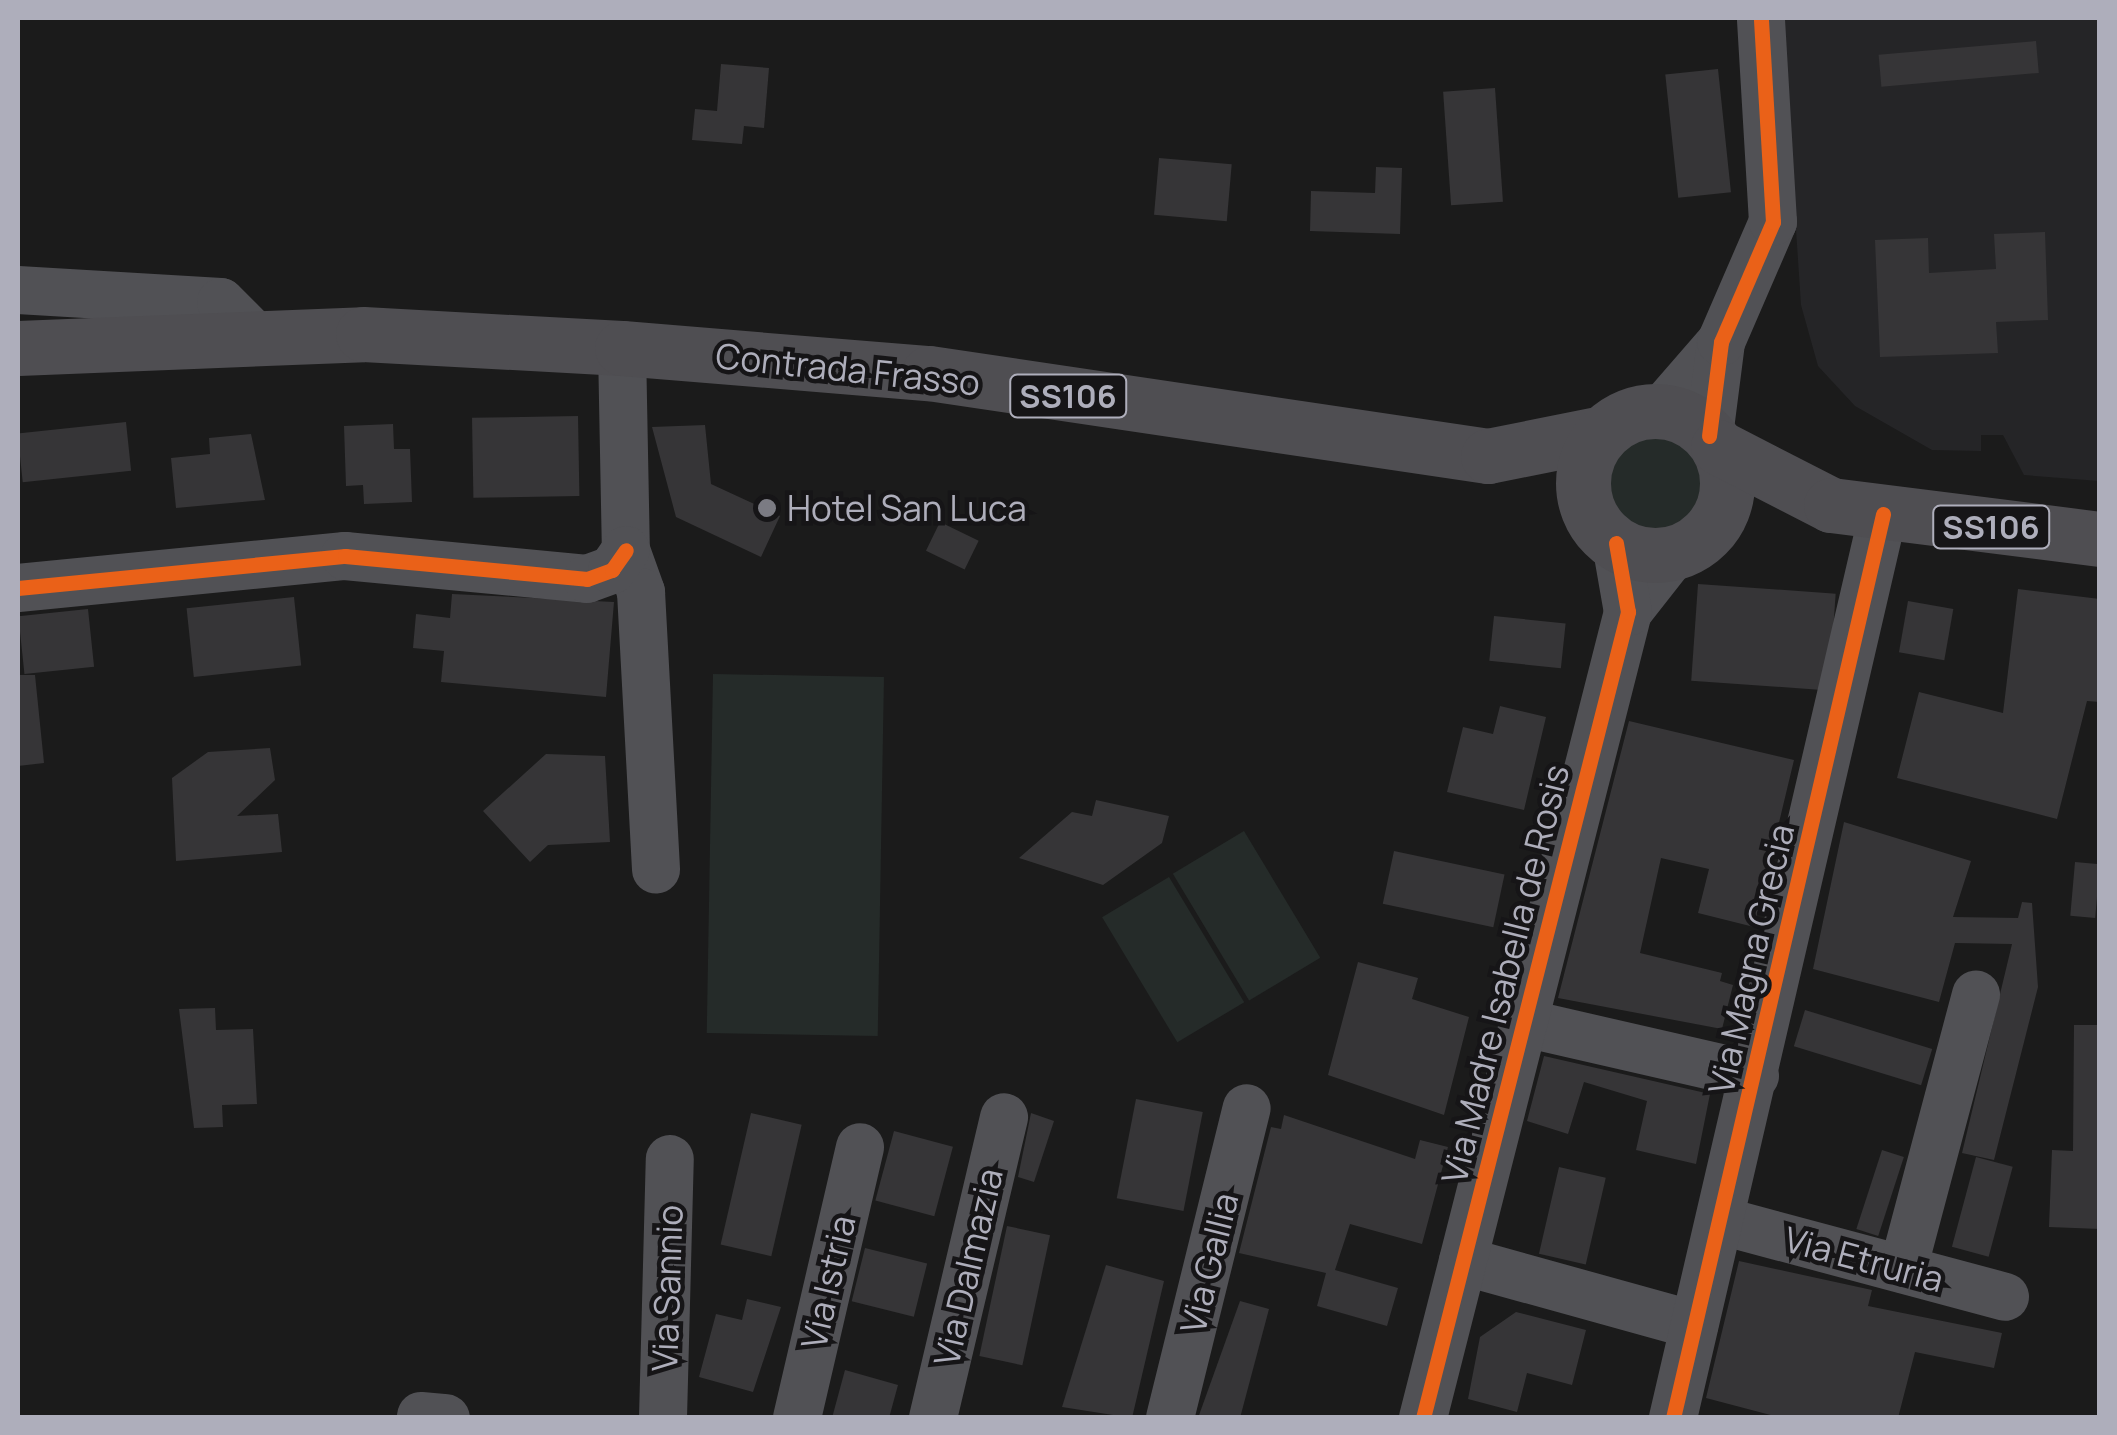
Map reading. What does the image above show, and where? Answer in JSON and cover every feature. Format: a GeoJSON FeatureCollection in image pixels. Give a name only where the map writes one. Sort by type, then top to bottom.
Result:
{"type":"FeatureCollection","features":[{"type":"Feature","properties":{"kind":"main road","name":"Contrada Frasso"},"geometry":{"type":"LineString","coordinates":[[18,348],[238,319],[930,374],[1488,456],[1603,434]]}},
{"type":"Feature","properties":{"kind":"main road","name":"SS106"},"geometry":{"type":"LineString","coordinates":[[1603,434],[1661,411],[1713,441],[1857,510]]}},
{"type":"Feature","properties":{"kind":"main road"},"geometry":{"type":"LineString","coordinates":[[1602,528],[1584,472],[1603,434]]}},
{"type":"Feature","properties":{"kind":"main road"},"geometry":{"type":"LineString","coordinates":[[1693,541],[1727,492],[1713,441]]}},
{"type":"Feature","properties":{"kind":"main road","name":"Contrada Frasso"},"geometry":{"type":"LineString","coordinates":[[1488,456],[1602,528]]}},
{"type":"Feature","properties":{"kind":"main road","name":"SS106"},"geometry":{"type":"LineString","coordinates":[[1602,528],[1693,541],[1857,510],[2100,539]]}},
{"type":"Feature","properties":{"kind":"street"},"geometry":{"type":"LineString","coordinates":[[1713,441],[1722,342],[1773,222],[1761,18]]}},
{"type":"Feature","properties":{"kind":"street","name":"Contrada Frasso"},"geometry":{"type":"LineString","coordinates":[[18,290],[238,319]]}},
{"type":"Feature","properties":{"kind":"street"},"geometry":{"type":"LineString","coordinates":[[1661,411],[1722,342]]}},
{"type":"Feature","properties":{"kind":"street"},"geometry":{"type":"LineString","coordinates":[[622,348],[626,550],[642,592],[656,870]]}},
{"type":"Feature","properties":{"kind":"street","name":"Via Magna Grecia"},"geometry":{"type":"LineString","coordinates":[[1673,1418],[1755,1076],[1857,510]]}},
{"type":"Feature","properties":{"kind":"street","name":"Via Madre Isabella de Rosis"},"geometry":{"type":"LineString","coordinates":[[1602,528],[1628,612]]}},
{"type":"Feature","properties":{"kind":"street","name":"Via Madre Isabella de Rosis"},"geometry":{"type":"LineString","coordinates":[[1423,1418],[1628,612],[1693,541]]}},
{"type":"Feature","properties":{"kind":"street"},"geometry":{"type":"LineString","coordinates":[[18,588],[346,556],[588,579],[612,570],[626,550]]}},
{"type":"Feature","properties":{"kind":"street"},"geometry":{"type":"LineString","coordinates":[[1903,1268],[1976,995]]}},
{"type":"Feature","properties":{"kind":"street","name":"Via Madre Isabella de Rosis"},"geometry":{"type":"LineString","coordinates":[[1524,1022],[1755,1076]]}},
{"type":"Feature","properties":{"kind":"street","name":"Via Gallia"},"geometry":{"type":"LineString","coordinates":[[1170,1418],[1247,1108]]}},
{"type":"Feature","properties":{"kind":"street","name":"Via Dalmazia"},"geometry":{"type":"LineString","coordinates":[[932,1418],[1004,1117]]}},
{"type":"Feature","properties":{"kind":"street","name":"Via Istria"},"geometry":{"type":"LineString","coordinates":[[796,1418],[860,1147]]}},
{"type":"Feature","properties":{"kind":"street","name":"Via Sannio"},"geometry":{"type":"LineString","coordinates":[[663,1418],[670,1159]]}},
{"type":"Feature","properties":{"kind":"street","name":"Via Etruria"},"geometry":{"type":"LineString","coordinates":[[1722,1221],[2006,1297]]}},
{"type":"Feature","properties":{"kind":"street"},"geometry":{"type":"LineString","coordinates":[[1462,1261],[1694,1324]]}},
{"type":"Feature","properties":{"kind":"street"},"geometry":{"type":"LineString","coordinates":[[421,1416],[446,1418]]}},
{"type":"Feature","properties":{"kind":"shaded area"},"geometry":{"type":"Polygon","coordinates":[[[1782,18],[2099,18],[2099,481],[2024,475],[2003,435],[1981,435],[1981,451],[1932,450],[1855,406],[1818,366],[1801,305],[1782,18]]]}},
{"type":"Feature","properties":{"kind":"shaded area"},"geometry":{"type":"Polygon","coordinates":[[[1655,432],[1674,436],[1690,447],[1701,463],[1705,482],[1701,501],[1690,517],[1674,528],[1655,532],[1636,528],[1620,517],[1609,501],[1605,482],[1609,463],[1620,447],[1636,436],[1655,432]]]}},
{"type":"Feature","properties":{"kind":"shaded area"},"geometry":{"type":"Polygon","coordinates":[[[713,674],[884,677],[878,1036],[707,1033],[713,674]]]}},
{"type":"Feature","properties":{"kind":"shaded area"},"geometry":{"type":"Polygon","coordinates":[[[1244,831],[1320,958],[1249,1001],[1173,874],[1244,831]]]}},
{"type":"Feature","properties":{"kind":"shaded area"},"geometry":{"type":"Polygon","coordinates":[[[1169,877],[1244,1002],[1177,1042],[1102,917],[1169,877]]]}},
{"type":"Feature","properties":{"kind":"building"},"geometry":{"type":"Polygon","coordinates":[[[2036,41],[2039,73],[1881,87],[1879,55],[2036,41]]]}},
{"type":"Feature","properties":{"kind":"building"},"geometry":{"type":"Polygon","coordinates":[[[721,64],[769,68],[764,128],[744,126],[742,144],[692,140],[695,109],[717,111],[721,64]]]}},
{"type":"Feature","properties":{"kind":"building"},"geometry":{"type":"Polygon","coordinates":[[[1718,69],[1731,192],[1678,198],[1665,75],[1718,69]]]}},
{"type":"Feature","properties":{"kind":"building"},"geometry":{"type":"Polygon","coordinates":[[[1495,88],[1503,202],[1451,205],[1443,92],[1495,88]]]}},
{"type":"Feature","properties":{"kind":"building"},"geometry":{"type":"Polygon","coordinates":[[[1159,158],[1232,164],[1227,221],[1154,215],[1159,158]]]}},
{"type":"Feature","properties":{"kind":"building"},"geometry":{"type":"Polygon","coordinates":[[[1376,167],[1402,168],[1400,234],[1310,231],[1311,191],[1375,193],[1376,167]]]}},
{"type":"Feature","properties":{"kind":"building"},"geometry":{"type":"Polygon","coordinates":[[[2045,232],[2048,320],[1996,322],[1998,353],[1880,357],[1875,240],[1928,238],[1929,273],[1996,269],[1994,234],[2045,232]]]}},
{"type":"Feature","properties":{"kind":"building"},"geometry":{"type":"Polygon","coordinates":[[[578,416],[579,496],[473,498],[472,418],[578,416]]]}},
{"type":"Feature","properties":{"kind":"building"},"geometry":{"type":"Polygon","coordinates":[[[126,422],[131,471],[23,482],[18,433],[126,422]]]}},
{"type":"Feature","properties":{"kind":"building"},"geometry":{"type":"Polygon","coordinates":[[[393,424],[394,449],[410,449],[412,502],[364,504],[363,485],[346,486],[344,426],[393,424]]]}},
{"type":"Feature","properties":{"kind":"building"},"geometry":{"type":"Polygon","coordinates":[[[705,425],[711,484],[780,516],[761,557],[676,517],[652,427],[705,425]]]}},
{"type":"Feature","properties":{"kind":"building"},"geometry":{"type":"Polygon","coordinates":[[[251,434],[265,500],[176,508],[171,458],[210,454],[209,438],[251,434]]]}},
{"type":"Feature","properties":{"kind":"building"},"geometry":{"type":"Polygon","coordinates":[[[940,522],[979,541],[965,570],[926,551],[940,522]]]}},
{"type":"Feature","properties":{"kind":"building"},"geometry":{"type":"Polygon","coordinates":[[[1698,584],[1836,594],[1829,690],[1691,681],[1698,584]]]}},
{"type":"Feature","properties":{"kind":"building"},"geometry":{"type":"Polygon","coordinates":[[[2018,589],[2100,599],[2100,702],[2087,701],[2057,819],[1897,778],[1919,692],[2003,713],[2018,589]]]}},
{"type":"Feature","properties":{"kind":"building"},"geometry":{"type":"Polygon","coordinates":[[[452,594],[614,602],[606,697],[441,682],[444,651],[413,648],[416,614],[450,618],[452,594]]]}},
{"type":"Feature","properties":{"kind":"building"},"geometry":{"type":"Polygon","coordinates":[[[294,597],[301,666],[194,677],[187,608],[294,597]]]}},
{"type":"Feature","properties":{"kind":"building"},"geometry":{"type":"Polygon","coordinates":[[[1908,601],[1953,609],[1944,660],[1899,652],[1908,601]]]}},
{"type":"Feature","properties":{"kind":"building"},"geometry":{"type":"Polygon","coordinates":[[[88,609],[94,667],[24,674],[18,616],[88,609]]]}},
{"type":"Feature","properties":{"kind":"building"},"geometry":{"type":"Polygon","coordinates":[[[1494,616],[1566,624],[1561,668],[1489,661],[1494,616]]]}},
{"type":"Feature","properties":{"kind":"building"},"geometry":{"type":"Polygon","coordinates":[[[18,675],[35,675],[44,763],[18,766],[18,675]]]}},
{"type":"Feature","properties":{"kind":"building"},"geometry":{"type":"Polygon","coordinates":[[[1500,706],[1546,717],[1524,810],[1447,792],[1463,727],[1493,734],[1500,706]]]}},
{"type":"Feature","properties":{"kind":"building"},"geometry":{"type":"Polygon","coordinates":[[[1629,721],[1794,760],[1754,927],[1698,913],[1709,869],[1661,858],[1640,953],[1722,973],[1720,981],[1733,985],[1722,1029],[1558,998],[1629,721]]]}},
{"type":"Feature","properties":{"kind":"building"},"geometry":{"type":"Polygon","coordinates":[[[270,748],[275,780],[237,816],[278,814],[282,852],[176,861],[172,778],[208,752],[270,748]]]}},
{"type":"Feature","properties":{"kind":"building"},"geometry":{"type":"Polygon","coordinates":[[[546,754],[605,756],[610,842],[548,845],[530,862],[483,811],[546,754]]]}},
{"type":"Feature","properties":{"kind":"building"},"geometry":{"type":"Polygon","coordinates":[[[1096,800],[1169,816],[1162,843],[1103,885],[1019,858],[1072,812],[1092,816],[1096,800]]]}},
{"type":"Feature","properties":{"kind":"building"},"geometry":{"type":"Polygon","coordinates":[[[1844,822],[1971,861],[1953,917],[2018,918],[2022,902],[2032,903],[2038,987],[1994,1160],[1962,1153],[2012,944],[1955,943],[1939,1002],[1813,969],[1844,822]]]}},
{"type":"Feature","properties":{"kind":"building"},"geometry":{"type":"Polygon","coordinates":[[[1394,851],[1505,874],[1493,927],[1383,904],[1394,851]]]}},
{"type":"Feature","properties":{"kind":"building"},"geometry":{"type":"Polygon","coordinates":[[[2075,862],[2100,864],[2095,918],[2070,916],[2075,862]]]}},
{"type":"Feature","properties":{"kind":"building"},"geometry":{"type":"Polygon","coordinates":[[[1358,962],[1418,978],[1412,999],[1469,1017],[1444,1115],[1328,1075],[1358,962]]]}},
{"type":"Feature","properties":{"kind":"building"},"geometry":{"type":"Polygon","coordinates":[[[215,1008],[216,1030],[253,1029],[257,1104],[222,1105],[223,1127],[194,1128],[179,1009],[215,1008]]]}},
{"type":"Feature","properties":{"kind":"building"},"geometry":{"type":"Polygon","coordinates":[[[1805,1010],[1932,1049],[1921,1085],[1794,1046],[1805,1010]]]}},
{"type":"Feature","properties":{"kind":"building"},"geometry":{"type":"Polygon","coordinates":[[[2074,1025],[2100,1025],[2100,1229],[2049,1227],[2052,1150],[2073,1151],[2074,1025]]]}},
{"type":"Feature","properties":{"kind":"building"},"geometry":{"type":"Polygon","coordinates":[[[1544,1056],[1710,1094],[1696,1164],[1636,1150],[1647,1101],[1584,1082],[1568,1134],[1527,1121],[1544,1056]]]}},
{"type":"Feature","properties":{"kind":"building"},"geometry":{"type":"Polygon","coordinates":[[[1136,1099],[1203,1112],[1183,1211],[1117,1198],[1136,1099]]]}},
{"type":"Feature","properties":{"kind":"building"},"geometry":{"type":"Polygon","coordinates":[[[751,1113],[802,1125],[771,1256],[721,1245],[751,1113]]]}},
{"type":"Feature","properties":{"kind":"building"},"geometry":{"type":"Polygon","coordinates":[[[1031,1113],[1054,1121],[1034,1182],[1018,1177],[1031,1113]]]}},
{"type":"Feature","properties":{"kind":"building"},"geometry":{"type":"Polygon","coordinates":[[[1284,1115],[1415,1159],[1420,1140],[1448,1147],[1422,1244],[1350,1224],[1335,1270],[1398,1288],[1387,1326],[1317,1306],[1326,1273],[1239,1253],[1271,1127],[1281,1129],[1284,1115]]]}},
{"type":"Feature","properties":{"kind":"building"},"geometry":{"type":"Polygon","coordinates":[[[894,1131],[953,1147],[934,1216],[875,1201],[894,1131]]]}},
{"type":"Feature","properties":{"kind":"building"},"geometry":{"type":"Polygon","coordinates":[[[1882,1150],[1904,1157],[1878,1236],[1856,1229],[1882,1150]]]}},
{"type":"Feature","properties":{"kind":"building"},"geometry":{"type":"Polygon","coordinates":[[[1976,1157],[2013,1167],[1989,1257],[1952,1247],[1976,1157]]]}},
{"type":"Feature","properties":{"kind":"building"},"geometry":{"type":"Polygon","coordinates":[[[1559,1167],[1606,1178],[1586,1265],[1539,1254],[1559,1167]]]}},
{"type":"Feature","properties":{"kind":"building"},"geometry":{"type":"Polygon","coordinates":[[[1007,1226],[1050,1235],[1022,1365],[979,1356],[1007,1226]]]}},
{"type":"Feature","properties":{"kind":"building"},"geometry":{"type":"Polygon","coordinates":[[[865,1248],[927,1263],[914,1317],[852,1301],[865,1248]]]}},
{"type":"Feature","properties":{"kind":"building"},"geometry":{"type":"Polygon","coordinates":[[[1739,1261],[1872,1290],[1868,1306],[2002,1333],[1994,1368],[1915,1352],[1898,1418],[1782,1418],[1706,1398],[1739,1261]]]}},
{"type":"Feature","properties":{"kind":"building"},"geometry":{"type":"Polygon","coordinates":[[[1106,1265],[1164,1281],[1132,1418],[1062,1407],[1106,1265]]]}},
{"type":"Feature","properties":{"kind":"building"},"geometry":{"type":"Polygon","coordinates":[[[747,1299],[781,1307],[753,1392],[699,1377],[716,1314],[742,1320],[747,1299]]]}},
{"type":"Feature","properties":{"kind":"building"},"geometry":{"type":"Polygon","coordinates":[[[1240,1301],[1269,1309],[1240,1418],[1198,1418],[1240,1301]]]}},
{"type":"Feature","properties":{"kind":"building"},"geometry":{"type":"Polygon","coordinates":[[[1516,1312],[1586,1330],[1572,1385],[1527,1373],[1517,1412],[1468,1399],[1480,1337],[1516,1312]]]}},
{"type":"Feature","properties":{"kind":"building"},"geometry":{"type":"Polygon","coordinates":[[[845,1370],[898,1385],[889,1418],[832,1418],[845,1370]]]}},
{"type":"Feature","properties":{"kind":"cycle path"},"geometry":{"type":"LineString","coordinates":[[1709,436],[1721,342],[1773,222],[1761,18]]}},
{"type":"Feature","properties":{"kind":"cycle path"},"geometry":{"type":"LineString","coordinates":[[1673,1418],[1883,514]]}},
{"type":"Feature","properties":{"kind":"cycle path"},"geometry":{"type":"LineString","coordinates":[[1423,1418],[1628,612],[1616,543]]}},
{"type":"Feature","properties":{"kind":"cycle path"},"geometry":{"type":"LineString","coordinates":[[18,588],[345,556],[587,579],[612,570],[626,550]]}},
{"type":"Feature","properties":{"kind":"place","name":"Hotel San Luca"},"geometry":{"type":"Point","coordinates":[767,508]}}]}
